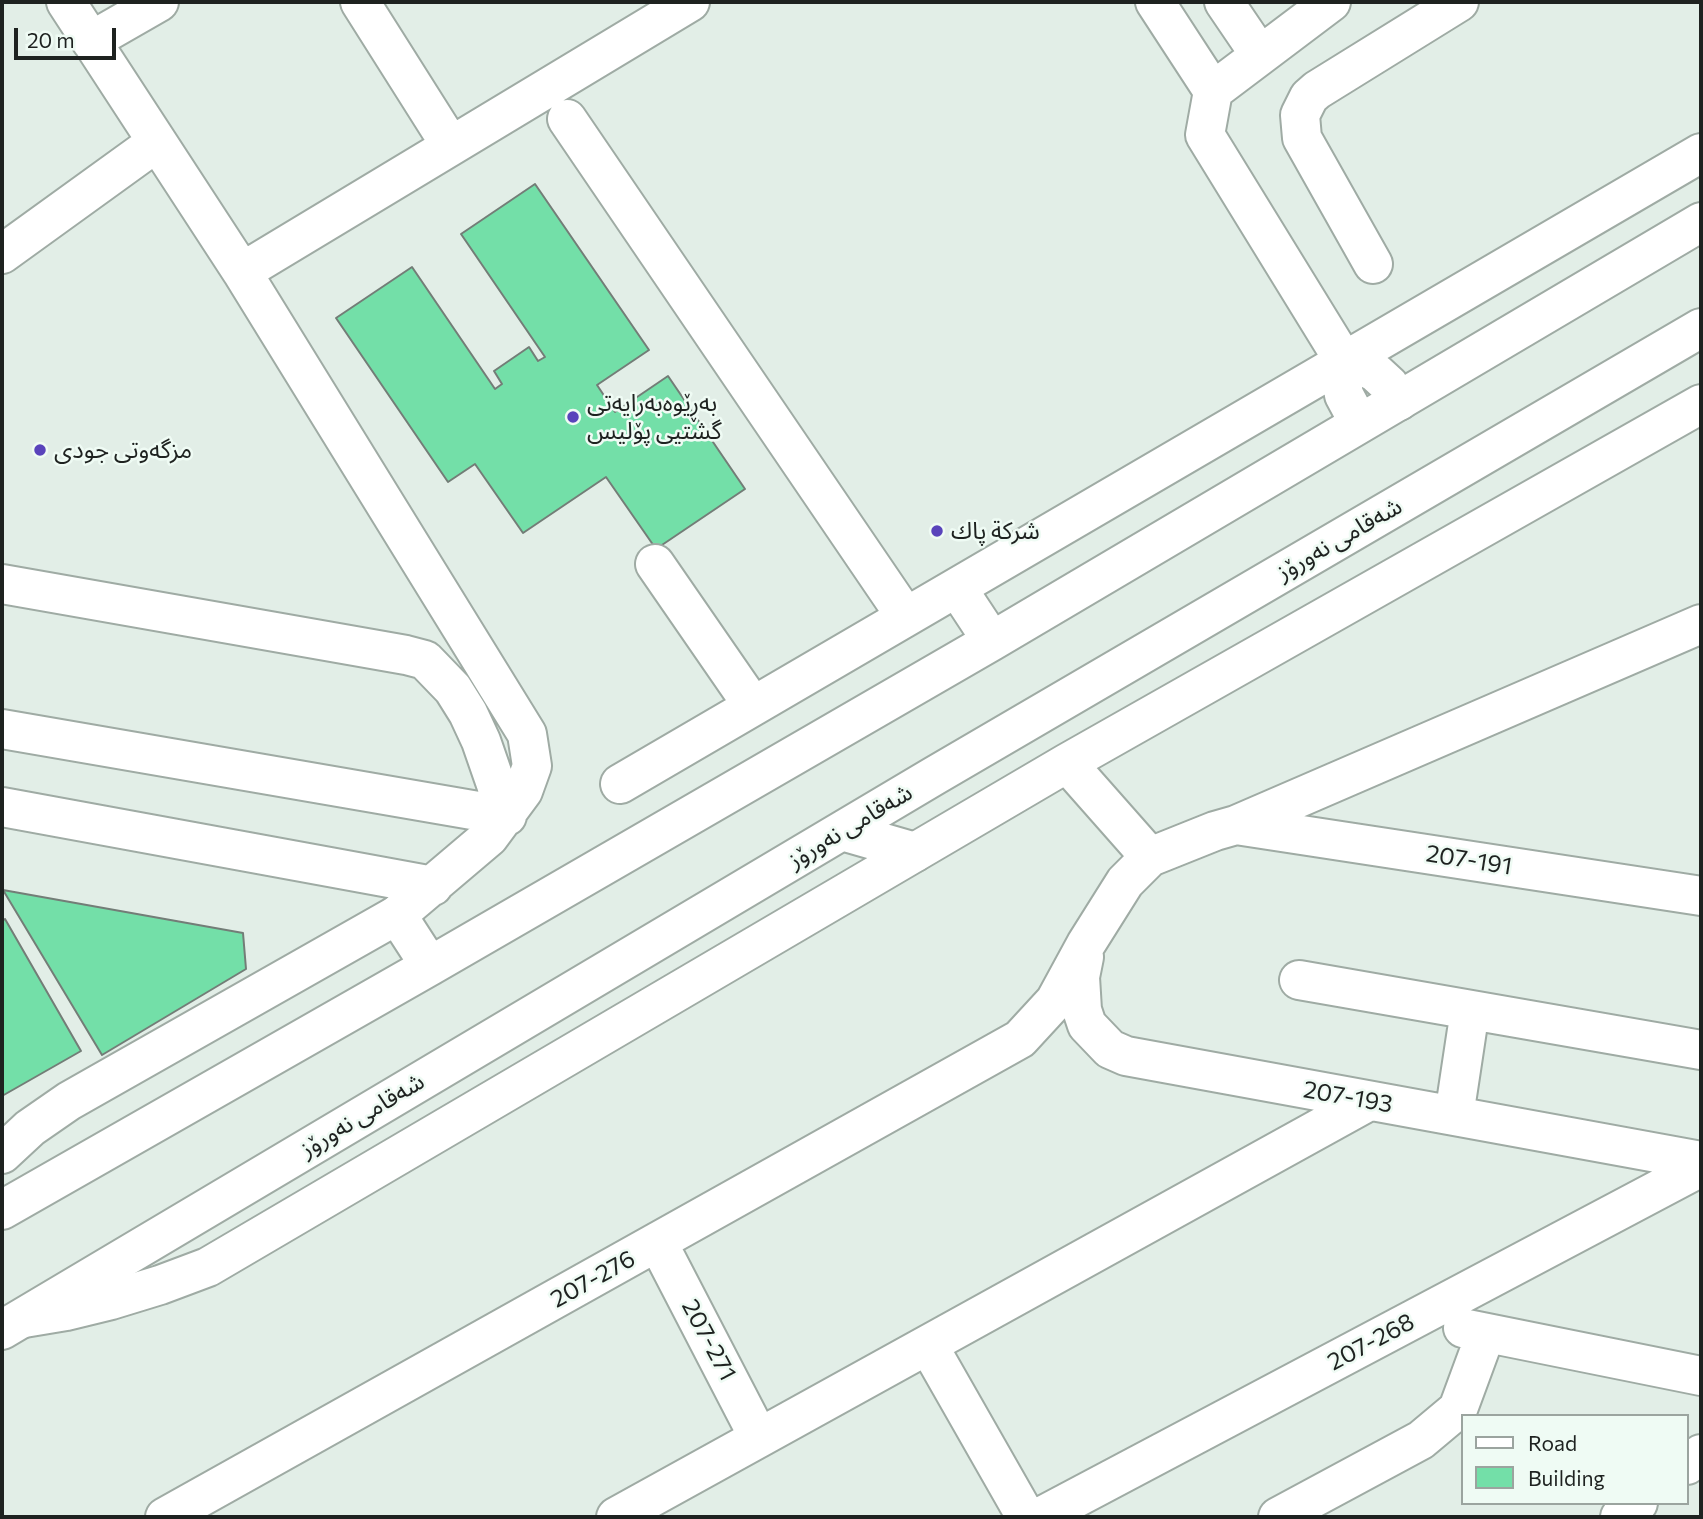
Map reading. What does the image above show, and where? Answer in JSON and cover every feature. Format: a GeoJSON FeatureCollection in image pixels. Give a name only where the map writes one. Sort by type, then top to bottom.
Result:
{"type":"FeatureCollection","features":[{"type":"Feature","properties":{"kind":"street"},"geometry":{"type":"LineString","coordinates":[[2,1154],[30,1128],[69,1101],[397,915],[489,837],[523,791],[532,766],[527,734],[242,272],[66,2]]}},
{"type":"Feature","properties":{"kind":"street"},"geometry":{"type":"LineString","coordinates":[[92,41],[159,2]]}},
{"type":"Feature","properties":{"kind":"street"},"geometry":{"type":"LineString","coordinates":[[360,2],[451,146]]}},
{"type":"Feature","properties":{"kind":"street"},"geometry":{"type":"LineString","coordinates":[[242,272],[690,2]]}},
{"type":"Feature","properties":{"kind":"street"},"geometry":{"type":"LineString","coordinates":[[1155,2],[1213,91]]}},
{"type":"Feature","properties":{"kind":"street"},"geometry":{"type":"LineString","coordinates":[[1224,2],[1260,55]]}},
{"type":"Feature","properties":{"kind":"street"},"geometry":{"type":"LineString","coordinates":[[1373,264],[1302,138],[1300,115],[1309,97],[1317,90],[1459,2]]}},
{"type":"Feature","properties":{"kind":"street"},"geometry":{"type":"LineString","coordinates":[[1318,6],[1213,91],[1205,135],[1344,361],[1341,377],[1344,395],[1359,423]]}},
{"type":"Feature","properties":{"kind":"street"},"geometry":{"type":"LineString","coordinates":[[567,118],[906,617]]}},
{"type":"Feature","properties":{"kind":"street"},"geometry":{"type":"LineString","coordinates":[[2,254],[157,142]]}},
{"type":"Feature","properties":{"kind":"street"},"geometry":{"type":"LineString","coordinates":[[620,784],[1701,153]]}},
{"type":"Feature","properties":{"kind":"street"},"geometry":{"type":"LineString","coordinates":[[2,1210],[992,641],[1701,222]]}},
{"type":"Feature","properties":{"kind":"street","name":"شەقامی نەورۆز"},"geometry":{"type":"LineString","coordinates":[[10,1324],[842,831],[1701,328]]}},
{"type":"Feature","properties":{"kind":"street"},"geometry":{"type":"LineString","coordinates":[[1344,361],[1360,364],[1376,373],[1389,385],[1399,401]]}},
{"type":"Feature","properties":{"kind":"street"},"geometry":{"type":"LineString","coordinates":[[10,1324],[111,1300],[208,1267],[1067,763],[1701,404]]}},
{"type":"Feature","properties":{"kind":"street"},"geometry":{"type":"LineString","coordinates":[[655,564],[753,706]]}},
{"type":"Feature","properties":{"kind":"street"},"geometry":{"type":"LineString","coordinates":[[2,583],[425,660],[453,689],[468,713],[507,816]]}},
{"type":"Feature","properties":{"kind":"street"},"geometry":{"type":"LineString","coordinates":[[957,588],[992,641]]}},
{"type":"Feature","properties":{"kind":"street"},"geometry":{"type":"LineString","coordinates":[[1067,763],[1150,857],[1236,825],[1701,624]]}},
{"type":"Feature","properties":{"kind":"street"},"geometry":{"type":"LineString","coordinates":[[2,729],[507,816]]}},
{"type":"Feature","properties":{"kind":"street"},"geometry":{"type":"LineString","coordinates":[[2,807],[433,886]]}},
{"type":"Feature","properties":{"kind":"street","name":"207-191"},"geometry":{"type":"LineString","coordinates":[[1236,825],[1684,893]]}},
{"type":"Feature","properties":{"kind":"street"},"geometry":{"type":"LineString","coordinates":[[842,831],[915,852]]}},
{"type":"Feature","properties":{"kind":"street","name":"207-276"},"geometry":{"type":"LineString","coordinates":[[165,1517],[1020,1039],[1055,1001],[1086,944],[1125,882],[1150,857]]}},
{"type":"Feature","properties":{"kind":"street"},"geometry":{"type":"LineString","coordinates":[[1684,893],[1701,875]]}},
{"type":"Feature","properties":{"kind":"street"},"geometry":{"type":"LineString","coordinates":[[397,915],[430,966]]}},
{"type":"Feature","properties":{"kind":"street","name":"207-193"},"geometry":{"type":"LineString","coordinates":[[1086,944],[1080,976],[1082,1010],[1087,1025],[1110,1049],[1126,1056],[1701,1161]]}},
{"type":"Feature","properties":{"kind":"street"},"geometry":{"type":"LineString","coordinates":[[1298,980],[1701,1051]]}},
{"type":"Feature","properties":{"kind":"street"},"geometry":{"type":"LineString","coordinates":[[1454,1116],[1470,1010]]}},
{"type":"Feature","properties":{"kind":"street"},"geometry":{"type":"LineString","coordinates":[[616,1517],[1369,1101]]}},
{"type":"Feature","properties":{"kind":"street","name":"207-268"},"geometry":{"type":"LineString","coordinates":[[1040,1517],[1701,1167]]}},
{"type":"Feature","properties":{"kind":"street","name":"207-271"},"geometry":{"type":"LineString","coordinates":[[658,1243],[759,1438]]}},
{"type":"Feature","properties":{"kind":"street"},"geometry":{"type":"LineString","coordinates":[[1416,1318],[1701,1376]]}},
{"type":"Feature","properties":{"kind":"street"},"geometry":{"type":"LineString","coordinates":[[1278,1517],[1421,1440],[1458,1409],[1486,1332]]}},
{"type":"Feature","properties":{"kind":"street"},"geometry":{"type":"LineString","coordinates":[[928,1345],[1026,1517]]}},
{"type":"Feature","properties":{"kind":"street"},"geometry":{"type":"LineString","coordinates":[[1620,1517],[1635,1505]]}},
{"type":"Feature","properties":{"kind":"building"},"geometry":{"type":"Polygon","coordinates":[[[535,184],[649,350],[597,385],[615,412],[668,376],[745,489],[656,549],[606,477],[523,533],[475,464],[448,482],[336,318],[412,267],[495,389],[502,384],[494,371],[529,347],[538,361],[545,357],[461,234],[535,184]]]}},
{"type":"Feature","properties":{"kind":"building"},"geometry":{"type":"Polygon","coordinates":[[[3,890],[243,933],[246,969],[102,1055],[3,890]]]}},
{"type":"Feature","properties":{"kind":"building"},"geometry":{"type":"Polygon","coordinates":[[[5,919],[81,1051],[2,1096],[2,921],[5,919]]]}},
{"type":"Feature","properties":{"kind":"place","name":"بەڕێوەبەرایەتی گشتیی پۆلیس"},"geometry":{"type":"Point","coordinates":[573,417]}},
{"type":"Feature","properties":{"kind":"place","name":"مزگەوتی جودی"},"geometry":{"type":"Point","coordinates":[40,450]}},
{"type":"Feature","properties":{"kind":"place","name":"شركة پاك"},"geometry":{"type":"Point","coordinates":[937,531]}}]}
